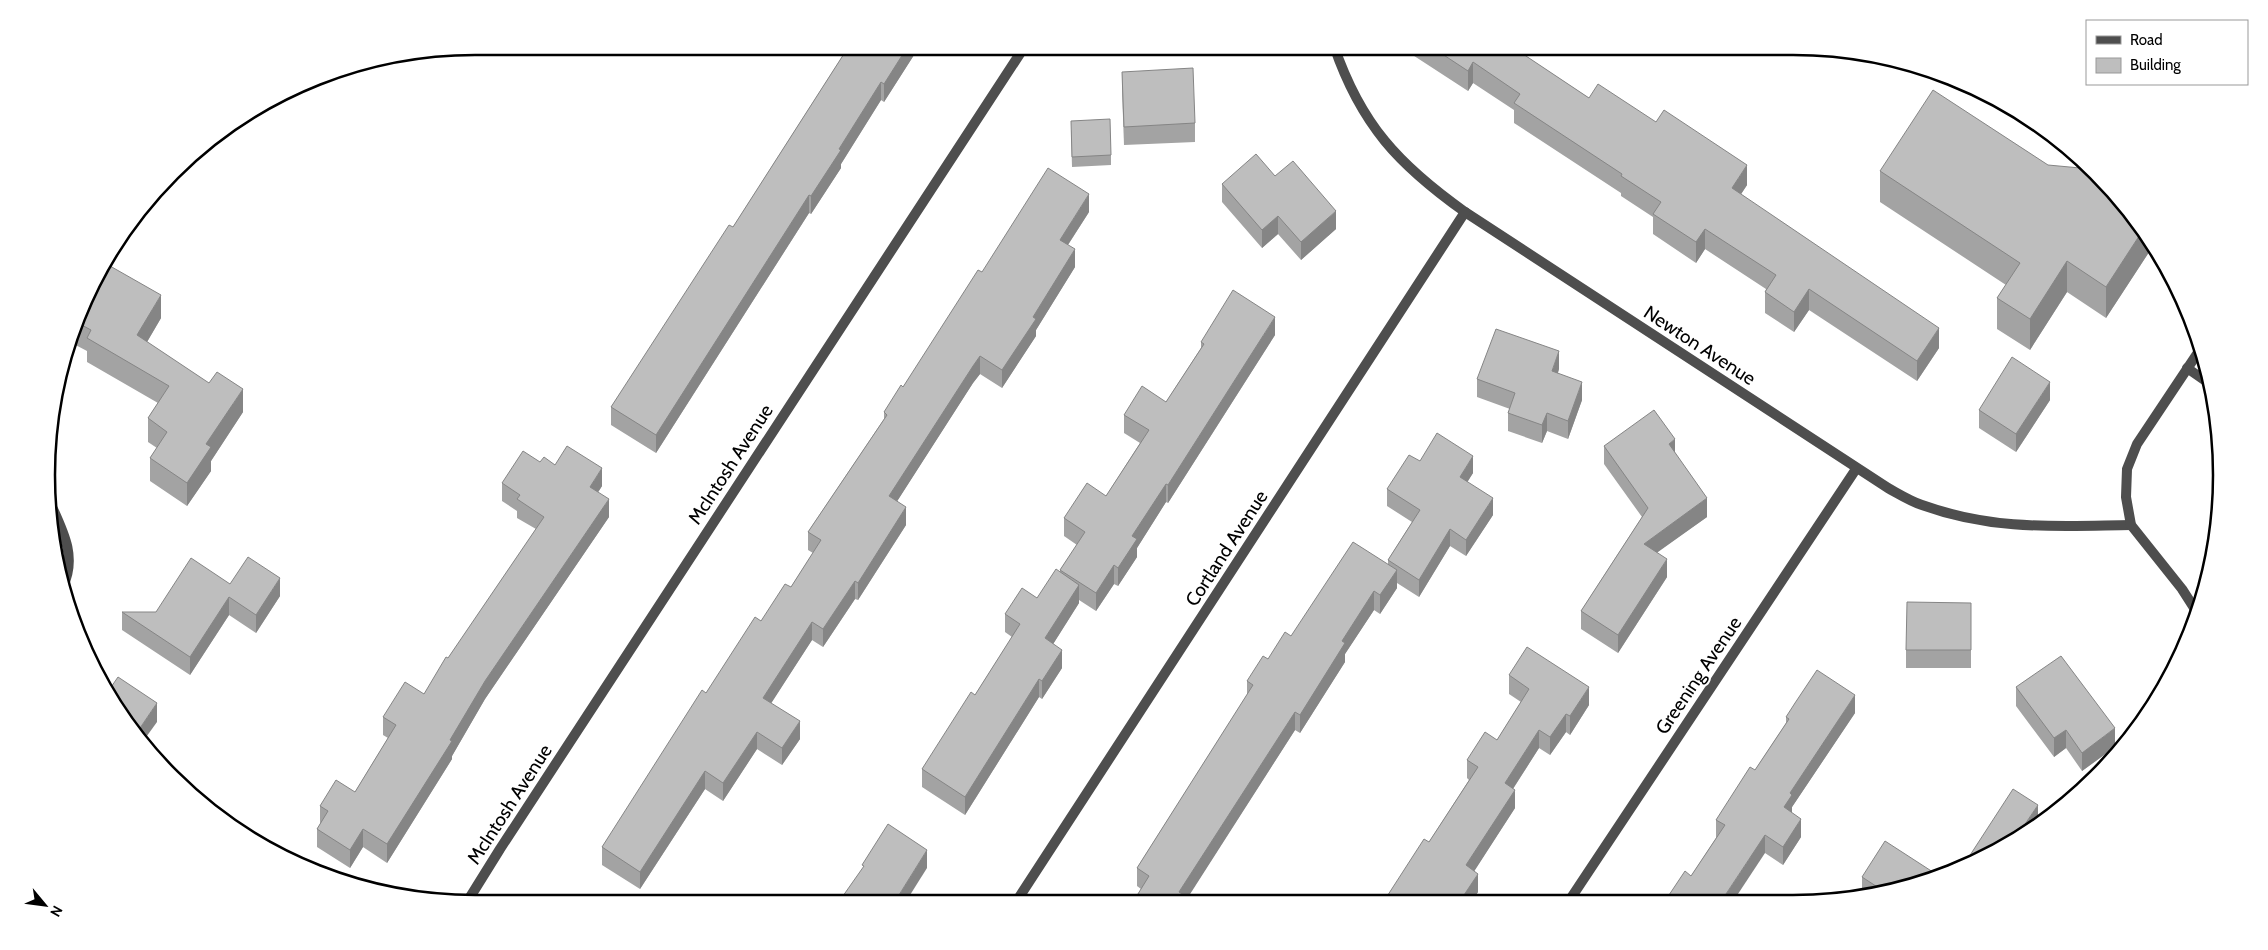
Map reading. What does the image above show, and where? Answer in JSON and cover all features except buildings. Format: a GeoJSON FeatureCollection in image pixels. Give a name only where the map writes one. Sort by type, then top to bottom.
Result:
{"type":"FeatureCollection","features":[{"type":"Feature","properties":{"kind":"street","name":"McIntosh Avenue"},"geometry":{"type":"LineString","coordinates":[[471,895],[1019,55]]}},
{"type":"Feature","properties":{"kind":"street","name":"Newton Avenue"},"geometry":{"type":"LineString","coordinates":[[1338,55],[1352,92],[1368,120],[1393,151],[1427,184],[1466,212],[1856,469],[1920,505],[1960,517],[2002,525],[2131,525]]}},
{"type":"Feature","properties":{"kind":"street","name":"Cortland Avenue"},"geometry":{"type":"LineString","coordinates":[[1021,895],[1466,212]]}},
{"type":"Feature","properties":{"kind":"street"},"geometry":{"type":"LineString","coordinates":[[2192,605],[2182,589],[2154,557],[2131,525],[2126,497],[2126,469],[2137,444],[2196,356]]}},
{"type":"Feature","properties":{"kind":"street"},"geometry":{"type":"LineString","coordinates":[[2188,368],[2202,378]]}},
{"type":"Feature","properties":{"kind":"street","name":"Greening Avenue"},"geometry":{"type":"LineString","coordinates":[[1573,895],[1856,469]]}},
{"type":"Feature","properties":{"kind":"street"},"geometry":{"type":"LineString","coordinates":[[58,520],[66,538],[69,573],[67,577]]}}]}
